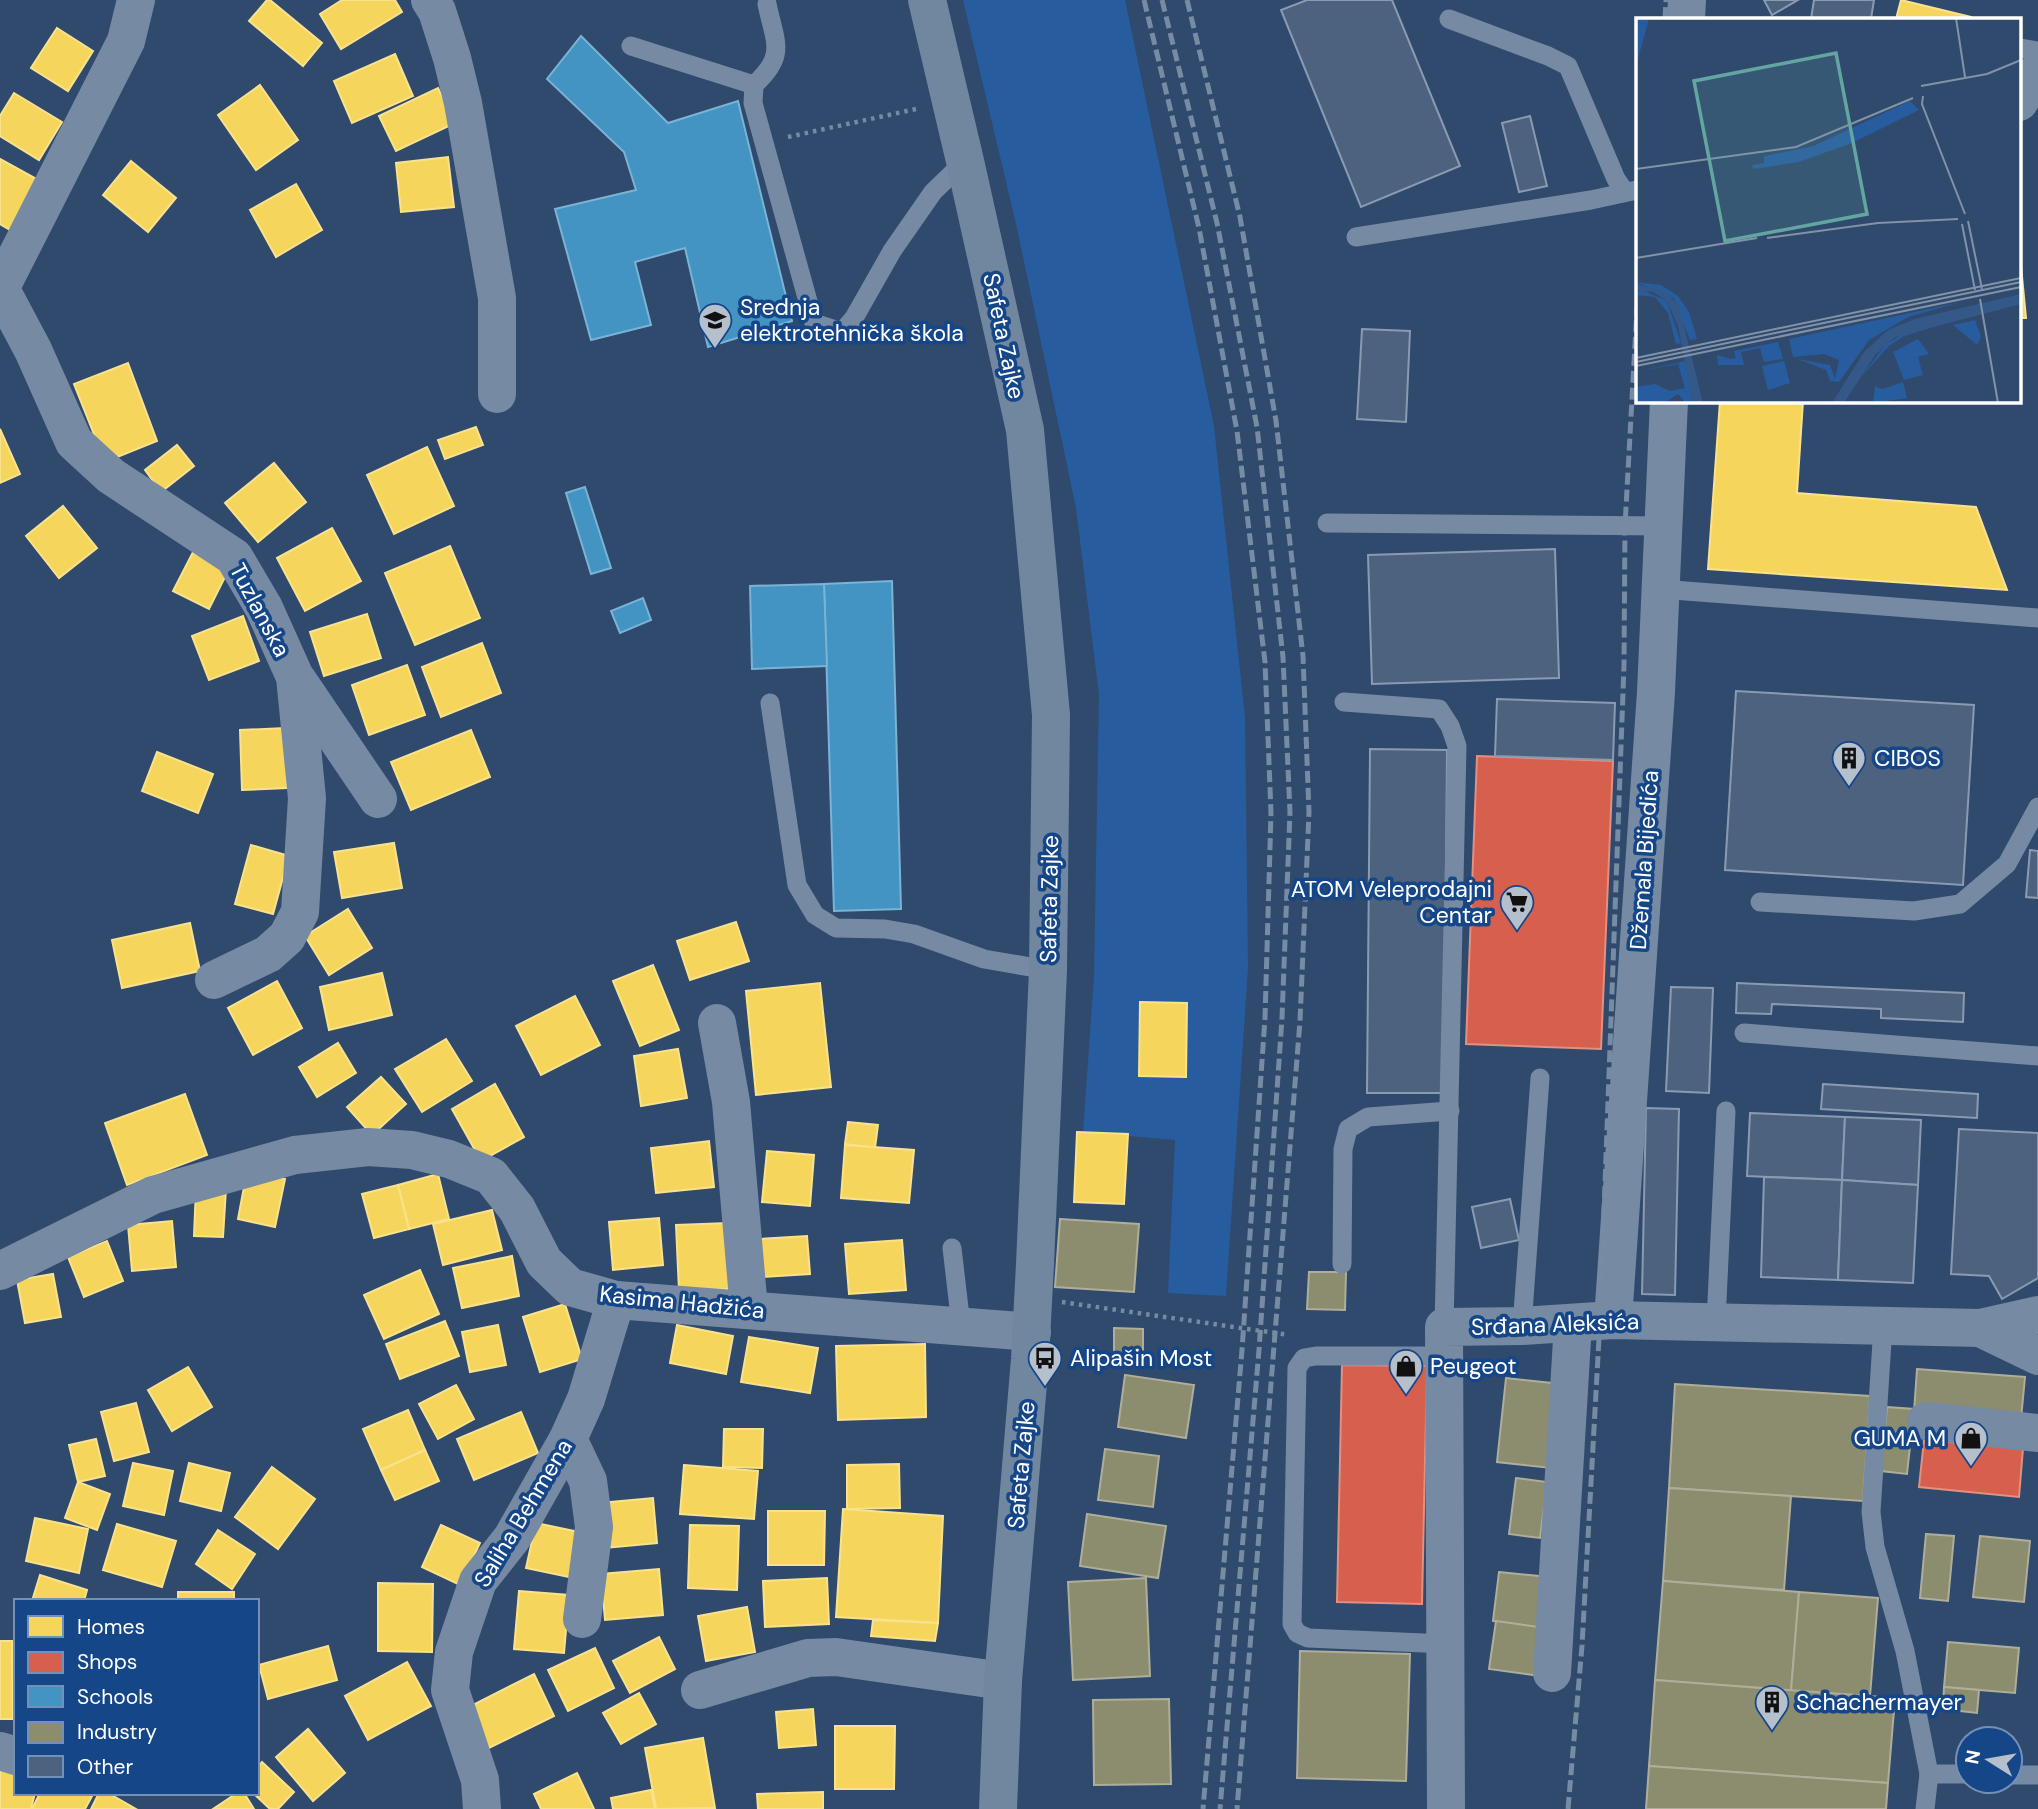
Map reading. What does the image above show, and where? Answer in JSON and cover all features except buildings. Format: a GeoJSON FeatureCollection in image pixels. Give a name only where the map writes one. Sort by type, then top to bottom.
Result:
{"type":"FeatureCollection","features":[{"type":"Feature","properties":{"kind":"main road","name":"Safeta Zajke"},"geometry":{"type":"LineString","coordinates":[[927,0],[1025,430],[1051,715],[1048,970],[1032,1332],[1003,1681],[998,1809]]}},
{"type":"Feature","properties":{"kind":"street","name":"Tuzlanska"},"geometry":{"type":"LineString","coordinates":[[136,0],[126,41],[0,289],[33,350],[74,442],[111,476],[234,557],[264,608],[295,677],[307,798],[300,912],[287,937],[268,954],[214,980]]}},
{"type":"Feature","properties":{"kind":"street"},"geometry":{"type":"LineString","coordinates":[[430,0],[437,11],[463,103],[497,298],[496,394]]}},
{"type":"Feature","properties":{"kind":"street"},"geometry":{"type":"LineString","coordinates":[[1686,18],[1687,0]]}},
{"type":"Feature","properties":{"kind":"street"},"geometry":{"type":"LineString","coordinates":[[2021,99],[2038,71]]}},
{"type":"Feature","properties":{"kind":"street","name":"Džemala Bijedića"},"geometry":{"type":"LineString","coordinates":[[1613,1320],[1655,706],[1669,402]]}},
{"type":"Feature","properties":{"kind":"street"},"geometry":{"type":"LineString","coordinates":[[295,677],[378,799]]}},
{"type":"Feature","properties":{"kind":"street"},"geometry":{"type":"LineString","coordinates":[[717,1023],[731,1102],[749,1310]]}},
{"type":"Feature","properties":{"kind":"street","name":"Kasima Hadžića"},"geometry":{"type":"LineString","coordinates":[[0,1271],[153,1195],[295,1155],[368,1147],[425,1153],[449,1159],[491,1176],[517,1209],[544,1262],[570,1287],[615,1300],[1032,1332]]}},
{"type":"Feature","properties":{"kind":"street","name":"Saliha Behmena"},"geometry":{"type":"LineString","coordinates":[[482,1809],[480,1780],[450,1690],[454,1652],[478,1581],[512,1538],[568,1439],[586,1399],[615,1300]]}},
{"type":"Feature","properties":{"kind":"street","name":"Srđana Aleksića"},"geometry":{"type":"LineString","coordinates":[[1446,1809],[1444,1342],[1522,1326],[1613,1320],[1980,1328],[2038,1315]]}},
{"type":"Feature","properties":{"kind":"street"},"geometry":{"type":"LineString","coordinates":[[1552,1673],[1573,1323]]}},
{"type":"Feature","properties":{"kind":"street","name":"Srđana Aleksića"},"geometry":{"type":"LineString","coordinates":[[1980,1328],[2038,1356]]}},
{"type":"Feature","properties":{"kind":"street"},"geometry":{"type":"LineString","coordinates":[[1926,1421],[2038,1433]]}},
{"type":"Feature","properties":{"kind":"street"},"geometry":{"type":"LineString","coordinates":[[568,1439],[589,1481],[594,1527],[582,1619]]}},
{"type":"Feature","properties":{"kind":"street"},"geometry":{"type":"LineString","coordinates":[[699,1690],[808,1658],[836,1657],[1003,1681]]}},
{"type":"Feature","properties":{"kind":"lane"},"geometry":{"type":"LineString","coordinates":[[768,4],[778,53],[767,73],[754,85],[752,103],[814,323],[842,332],[854,318],[892,251],[933,192],[965,161]]}},
{"type":"Feature","properties":{"kind":"lane"},"geometry":{"type":"LineString","coordinates":[[1449,19],[1569,66],[1616,178],[1631,191]]}},
{"type":"Feature","properties":{"kind":"lane"},"geometry":{"type":"LineString","coordinates":[[631,46],[754,85]]}},
{"type":"Feature","properties":{"kind":"lane"},"geometry":{"type":"LineString","coordinates":[[1356,237],[1591,200],[1631,191]]}},
{"type":"Feature","properties":{"kind":"lane"},"geometry":{"type":"LineString","coordinates":[[1327,523],[1663,526]]}},
{"type":"Feature","properties":{"kind":"lane"},"geometry":{"type":"LineString","coordinates":[[1660,589],[2038,618]]}},
{"type":"Feature","properties":{"kind":"lane"},"geometry":{"type":"LineString","coordinates":[[1344,702],[1439,709],[1450,726],[1457,746],[1444,1342],[1316,1356],[1304,1359],[1297,1368],[1292,1623],[1297,1633],[1308,1638],[1447,1644]]}},
{"type":"Feature","properties":{"kind":"lane"},"geometry":{"type":"LineString","coordinates":[[770,703],[797,885],[815,915],[836,928],[885,929],[914,934],[984,959],[1048,970]]}},
{"type":"Feature","properties":{"kind":"lane"},"geometry":{"type":"LineString","coordinates":[[1760,902],[1914,911],[1960,904],[2007,864],[2038,807]]}},
{"type":"Feature","properties":{"kind":"lane"},"geometry":{"type":"LineString","coordinates":[[1744,1033],[2038,1056]]}},
{"type":"Feature","properties":{"kind":"lane"},"geometry":{"type":"LineString","coordinates":[[1522,1326],[1540,1078]]}},
{"type":"Feature","properties":{"kind":"lane"},"geometry":{"type":"LineString","coordinates":[[1342,1264],[1343,1149],[1348,1129],[1368,1117],[1450,1111]]}},
{"type":"Feature","properties":{"kind":"lane"},"geometry":{"type":"LineString","coordinates":[[1716,1322],[1726,1111]]}},
{"type":"Feature","properties":{"kind":"lane"},"geometry":{"type":"LineString","coordinates":[[952,1248],[961,1325]]}},
{"type":"Feature","properties":{"kind":"lane"},"geometry":{"type":"LineString","coordinates":[[1884,1326],[1871,1512],[1875,1547],[1905,1651],[1928,1774],[1925,1809]]}},
{"type":"Feature","properties":{"kind":"lane"},"geometry":{"type":"LineString","coordinates":[[1928,1774],[1954,1774]]}},
{"type":"Feature","properties":{"kind":"path"},"geometry":{"type":"LineString","coordinates":[[764,142],[951,102]]}},
{"type":"Feature","properties":{"kind":"path"},"geometry":{"type":"LineString","coordinates":[[1062,1302],[1289,1335]]}},
{"type":"Feature","properties":{"kind":"shaded area"},"geometry":{"type":"Polygon","coordinates":[[[963,0],[1125,0],[1214,426],[1245,718],[1248,968],[1226,1296],[1168,1293],[1175,1140],[1083,1132],[1094,977],[1099,695],[1076,508],[1017,228],[963,0]]]}},
{"type":"Feature","properties":{"kind":"railway"},"geometry":{"type":"LineString","coordinates":[[1144,0],[1199,228],[1237,431],[1265,662],[1271,813],[1265,1018],[1242,1350],[1203,1809]]}},
{"type":"Feature","properties":{"kind":"railway"},"geometry":{"type":"LineString","coordinates":[[1162,0],[1217,223],[1257,427],[1283,657],[1290,812],[1282,1018],[1259,1350],[1220,1809]]}},
{"type":"Feature","properties":{"kind":"railway"},"geometry":{"type":"LineString","coordinates":[[1187,0],[1240,217],[1276,421],[1303,656],[1309,812],[1300,1021],[1237,1809]]}},
{"type":"Feature","properties":{"kind":"railway"},"geometry":{"type":"LineString","coordinates":[[1665,18],[1666,0]]}},
{"type":"Feature","properties":{"kind":"railway"},"geometry":{"type":"LineString","coordinates":[[1568,1809],[1582,1646],[1600,1320],[1624,665],[1625,526],[1636,326]]}},
{"type":"Feature","properties":{"kind":"place","name":"Srednja elektrotehnička škola"},"geometry":{"type":"Point","coordinates":[715,350]}},
{"type":"Feature","properties":{"kind":"place","name":"CIBOS"},"geometry":{"type":"Point","coordinates":[1849,788]}},
{"type":"Feature","properties":{"kind":"place","name":"ATOM Veleprodajni Centar"},"geometry":{"type":"Point","coordinates":[1517,932]}},
{"type":"Feature","properties":{"kind":"place","name":"Alipašin Most"},"geometry":{"type":"Point","coordinates":[1045,1388]}},
{"type":"Feature","properties":{"kind":"place","name":"Peugeot"},"geometry":{"type":"Point","coordinates":[1406,1396]}},
{"type":"Feature","properties":{"kind":"place","name":"GUMA M"},"geometry":{"type":"Point","coordinates":[1971,1468]}},
{"type":"Feature","properties":{"kind":"place","name":"Schachermayer"},"geometry":{"type":"Point","coordinates":[1772,1732]}}]}
